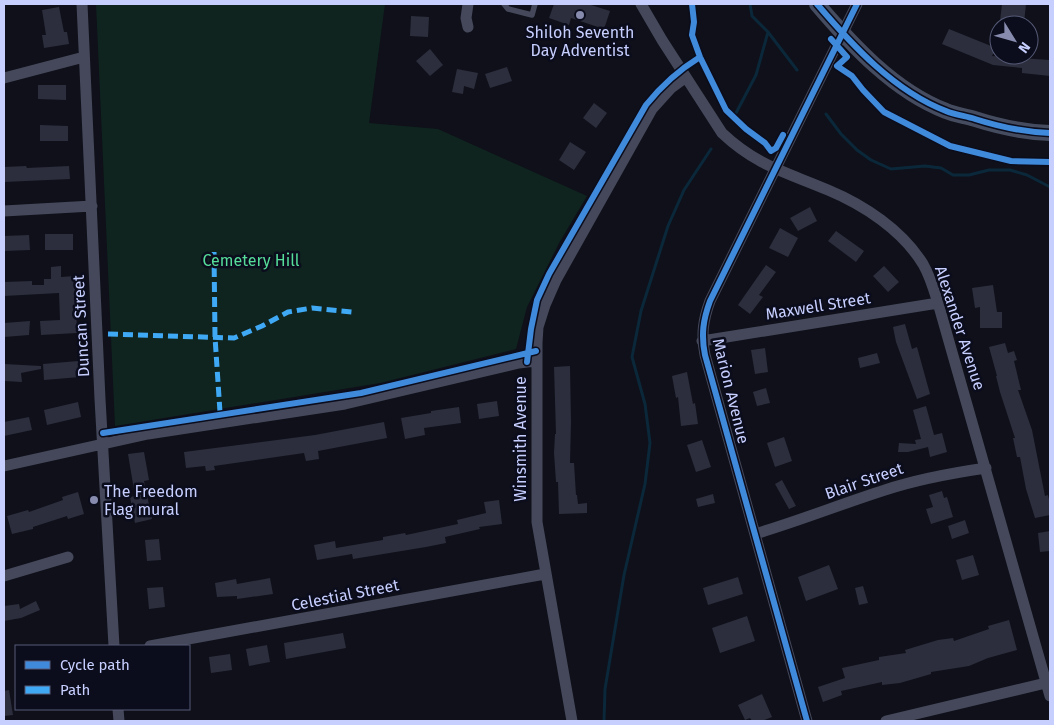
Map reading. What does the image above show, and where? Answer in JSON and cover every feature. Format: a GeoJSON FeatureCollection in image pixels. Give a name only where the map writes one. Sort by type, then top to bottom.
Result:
{"type":"FeatureCollection","features":[{"type":"Feature","properties":{"kind":"street","name":"Duncan Street"},"geometry":{"type":"LineString","coordinates":[[82,4],[114,645]]}},
{"type":"Feature","properties":{"kind":"street"},"geometry":{"type":"LineString","coordinates":[[468,4],[466,18],[468,27]]}},
{"type":"Feature","properties":{"kind":"street","name":"Alexander Avenue"},"geometry":{"type":"LineString","coordinates":[[641,4],[722,133],[745,153],[775,169],[829,190],[851,201],[887,225],[911,248],[922,264],[931,280],[938,303],[1048,683],[1050,696]]}},
{"type":"Feature","properties":{"kind":"street"},"geometry":{"type":"LineString","coordinates":[[817,4],[842,33],[884,72],[903,87],[946,111],[1018,130],[1050,133]]}},
{"type":"Feature","properties":{"kind":"street","name":"Marion Avenue"},"geometry":{"type":"LineString","coordinates":[[807,721],[702,341],[704,320],[710,301],[857,4]]}},
{"type":"Feature","properties":{"kind":"street"},"geometry":{"type":"LineString","coordinates":[[4,78],[84,57]]}},
{"type":"Feature","properties":{"kind":"street","name":"Winsmith Avenue"},"geometry":{"type":"LineString","coordinates":[[572,721],[537,522],[535,361],[538,327],[545,304],[556,280],[652,109],[671,88],[686,77]]}},
{"type":"Feature","properties":{"kind":"street"},"geometry":{"type":"LineString","coordinates":[[4,211],[92,206]]}},
{"type":"Feature","properties":{"kind":"street","name":"Maxwell Street"},"geometry":{"type":"LineString","coordinates":[[702,341],[938,303]]}},
{"type":"Feature","properties":{"kind":"street"},"geometry":{"type":"LineString","coordinates":[[4,466],[148,434],[345,404],[519,363],[535,361]]}},
{"type":"Feature","properties":{"kind":"street","name":"Blair Street"},"geometry":{"type":"LineString","coordinates":[[755,534],[904,484],[986,468]]}},
{"type":"Feature","properties":{"kind":"street"},"geometry":{"type":"LineString","coordinates":[[4,576],[68,557]]}},
{"type":"Feature","properties":{"kind":"street","name":"Celestial Street"},"geometry":{"type":"LineString","coordinates":[[155,645],[545,574]]}},
{"type":"Feature","properties":{"kind":"street"},"geometry":{"type":"LineString","coordinates":[[886,721],[1048,683]]}},
{"type":"Feature","properties":{"kind":"lane"},"geometry":{"type":"LineString","coordinates":[[504,4],[508,9],[532,16],[535,4]]}},
{"type":"Feature","properties":{"kind":"green space","name":"Cemetery Hill"},"geometry":{"type":"Polygon","coordinates":[[[96,4],[385,4],[369,123],[438,129],[587,196],[559,243],[527,307],[516,349],[380,383],[115,426],[96,4]]]}},
{"type":"Feature","properties":{"kind":"building","name":"Shiloh Seventh Day Adventist"},"geometry":{"type":"Polygon","coordinates":[[[554,4],[588,4],[610,11],[604,29],[571,18],[569,25],[549,18],[554,4]]]}},
{"type":"Feature","properties":{"kind":"building"},"geometry":{"type":"Polygon","coordinates":[[[1002,4],[1026,4],[1025,15],[1001,15],[1002,4]]]}},
{"type":"Feature","properties":{"kind":"building"},"geometry":{"type":"Polygon","coordinates":[[[59,7],[64,32],[67,32],[69,44],[44,48],[42,35],[46,35],[42,10],[59,7]]]}},
{"type":"Feature","properties":{"kind":"building"},"geometry":{"type":"Polygon","coordinates":[[[411,16],[429,17],[428,37],[410,36],[411,16]]]}},
{"type":"Feature","properties":{"kind":"building"},"geometry":{"type":"Polygon","coordinates":[[[949,29],[989,45],[989,63],[942,44],[949,29]]]}},
{"type":"Feature","properties":{"kind":"building"},"geometry":{"type":"Polygon","coordinates":[[[430,49],[443,65],[430,76],[416,61],[430,49]]]}},
{"type":"Feature","properties":{"kind":"building"},"geometry":{"type":"Polygon","coordinates":[[[1039,59],[1050,60],[1050,76],[1022,73],[1022,68],[993,65],[1039,65],[1039,59]]]}},
{"type":"Feature","properties":{"kind":"building"},"geometry":{"type":"Polygon","coordinates":[[[507,67],[512,81],[490,88],[485,74],[507,67]]]}},
{"type":"Feature","properties":{"kind":"building"},"geometry":{"type":"Polygon","coordinates":[[[457,69],[478,73],[474,89],[464,86],[463,94],[452,92],[457,69]]]}},
{"type":"Feature","properties":{"kind":"building"},"geometry":{"type":"Polygon","coordinates":[[[38,85],[66,85],[66,100],[38,99],[38,85]]]}},
{"type":"Feature","properties":{"kind":"building"},"geometry":{"type":"Polygon","coordinates":[[[594,103],[607,113],[596,128],[583,118],[594,103]]]}},
{"type":"Feature","properties":{"kind":"building"},"geometry":{"type":"Polygon","coordinates":[[[40,125],[68,126],[68,141],[40,141],[40,125]]]}},
{"type":"Feature","properties":{"kind":"building"},"geometry":{"type":"Polygon","coordinates":[[[570,142],[586,152],[574,170],[559,160],[570,142]]]}},
{"type":"Feature","properties":{"kind":"building"},"geometry":{"type":"Polygon","coordinates":[[[26,166],[27,168],[69,166],[70,179],[4,182],[4,167],[26,166]]]}},
{"type":"Feature","properties":{"kind":"building"},"geometry":{"type":"Polygon","coordinates":[[[810,207],[817,221],[798,231],[790,218],[810,207]]]}},
{"type":"Feature","properties":{"kind":"building"},"geometry":{"type":"Polygon","coordinates":[[[780,228],[798,238],[788,257],[769,248],[780,228]]]}},
{"type":"Feature","properties":{"kind":"building"},"geometry":{"type":"Polygon","coordinates":[[[836,231],[864,251],[856,262],[828,241],[836,231]]]}},
{"type":"Feature","properties":{"kind":"building"},"geometry":{"type":"Polygon","coordinates":[[[45,234],[73,234],[73,250],[45,250],[45,234]]]}},
{"type":"Feature","properties":{"kind":"building"},"geometry":{"type":"Polygon","coordinates":[[[29,235],[30,250],[4,251],[4,236],[29,235]]]}},
{"type":"Feature","properties":{"kind":"building"},"geometry":{"type":"Polygon","coordinates":[[[766,265],[776,272],[759,295],[763,297],[750,314],[738,305],[766,265]]]}},
{"type":"Feature","properties":{"kind":"building"},"geometry":{"type":"Polygon","coordinates":[[[61,266],[61,277],[75,276],[77,333],[41,335],[40,321],[60,320],[59,293],[4,296],[4,282],[32,281],[32,285],[44,285],[44,279],[51,279],[51,267],[61,266]]]}},
{"type":"Feature","properties":{"kind":"building"},"geometry":{"type":"Polygon","coordinates":[[[884,266],[899,282],[888,292],[873,276],[884,266]]]}},
{"type":"Feature","properties":{"kind":"building"},"geometry":{"type":"Polygon","coordinates":[[[993,285],[997,312],[1002,312],[1002,328],[980,328],[980,307],[975,308],[972,288],[993,285]]]}},
{"type":"Feature","properties":{"kind":"building"},"geometry":{"type":"Polygon","coordinates":[[[30,321],[29,335],[4,337],[4,323],[30,321]]]}},
{"type":"Feature","properties":{"kind":"building"},"geometry":{"type":"Polygon","coordinates":[[[905,324],[912,349],[917,347],[930,394],[917,399],[896,342],[893,327],[905,324]]]}},
{"type":"Feature","properties":{"kind":"building"},"geometry":{"type":"Polygon","coordinates":[[[1005,343],[1008,353],[1014,351],[1017,360],[1014,361],[1021,390],[1018,390],[1032,430],[1045,496],[1048,495],[1050,504],[1050,515],[1035,518],[1026,489],[1020,457],[1017,457],[1013,438],[1015,438],[1000,392],[989,347],[1005,343]]]}},
{"type":"Feature","properties":{"kind":"building"},"geometry":{"type":"Polygon","coordinates":[[[765,348],[768,372],[755,374],[751,350],[765,348]]]}},
{"type":"Feature","properties":{"kind":"building"},"geometry":{"type":"Polygon","coordinates":[[[877,353],[880,363],[860,368],[858,358],[877,353]]]}},
{"type":"Feature","properties":{"kind":"building"},"geometry":{"type":"Polygon","coordinates":[[[78,361],[80,377],[44,380],[43,364],[78,361]]]}},
{"type":"Feature","properties":{"kind":"building"},"geometry":{"type":"Polygon","coordinates":[[[4,364],[41,366],[41,369],[21,373],[22,382],[4,381],[4,364]]]}},
{"type":"Feature","properties":{"kind":"building"},"geometry":{"type":"Polygon","coordinates":[[[570,366],[570,463],[574,463],[578,504],[587,503],[587,513],[559,514],[558,482],[556,482],[554,453],[556,434],[554,367],[570,366]]]}},
{"type":"Feature","properties":{"kind":"building"},"geometry":{"type":"Polygon","coordinates":[[[687,372],[698,424],[681,426],[678,397],[676,398],[672,376],[687,372]]]}},
{"type":"Feature","properties":{"kind":"building"},"geometry":{"type":"Polygon","coordinates":[[[766,388],[770,403],[757,406],[753,392],[766,388]]]}},
{"type":"Feature","properties":{"kind":"building"},"geometry":{"type":"Polygon","coordinates":[[[497,401],[499,416],[479,419],[477,404],[497,401]]]}},
{"type":"Feature","properties":{"kind":"building"},"geometry":{"type":"Polygon","coordinates":[[[78,402],[81,417],[47,425],[44,410],[78,402]]]}},
{"type":"Feature","properties":{"kind":"building"},"geometry":{"type":"Polygon","coordinates":[[[926,406],[934,435],[942,433],[947,452],[930,457],[928,447],[908,452],[898,452],[899,443],[916,444],[915,440],[921,439],[913,410],[926,406]]]}},
{"type":"Feature","properties":{"kind":"building"},"geometry":{"type":"Polygon","coordinates":[[[459,407],[461,423],[424,428],[425,435],[405,439],[401,418],[459,407]]]}},
{"type":"Feature","properties":{"kind":"building"},"geometry":{"type":"Polygon","coordinates":[[[29,417],[32,430],[4,436],[4,422],[29,417]]]}},
{"type":"Feature","properties":{"kind":"building"},"geometry":{"type":"Polygon","coordinates":[[[384,422],[387,438],[318,451],[319,459],[306,461],[304,453],[214,466],[215,470],[206,471],[205,466],[186,468],[184,452],[315,435],[384,422]]]}},
{"type":"Feature","properties":{"kind":"building"},"geometry":{"type":"Polygon","coordinates":[[[784,437],[792,461],[775,467],[767,443],[784,437]]]}},
{"type":"Feature","properties":{"kind":"building"},"geometry":{"type":"Polygon","coordinates":[[[702,440],[711,467],[696,472],[687,445],[702,440]]]}},
{"type":"Feature","properties":{"kind":"building"},"geometry":{"type":"Polygon","coordinates":[[[144,452],[149,480],[144,481],[152,519],[135,523],[130,497],[135,496],[128,454],[144,452]]]}},
{"type":"Feature","properties":{"kind":"building"},"geometry":{"type":"Polygon","coordinates":[[[782,480],[796,506],[789,509],[775,484],[782,480]]]}},
{"type":"Feature","properties":{"kind":"building"},"geometry":{"type":"Polygon","coordinates":[[[942,491],[944,498],[947,497],[953,517],[931,524],[926,509],[933,507],[929,495],[942,491]]]}},
{"type":"Feature","properties":{"kind":"building"},"geometry":{"type":"Polygon","coordinates":[[[78,492],[84,514],[68,519],[67,516],[33,527],[33,529],[12,534],[7,516],[28,510],[29,512],[63,500],[62,497],[78,492]]]}},
{"type":"Feature","properties":{"kind":"building"},"geometry":{"type":"Polygon","coordinates":[[[713,494],[715,503],[698,507],[696,499],[713,494]]]}},
{"type":"Feature","properties":{"kind":"building"},"geometry":{"type":"Polygon","coordinates":[[[499,500],[502,524],[479,527],[480,529],[445,537],[446,543],[353,559],[352,554],[317,560],[314,545],[335,541],[336,548],[383,540],[383,537],[405,533],[406,535],[458,524],[457,520],[486,513],[484,502],[499,500]]]}},
{"type":"Feature","properties":{"kind":"building"},"geometry":{"type":"Polygon","coordinates":[[[965,520],[969,533],[952,539],[948,526],[965,520]]]}},
{"type":"Feature","properties":{"kind":"building"},"geometry":{"type":"Polygon","coordinates":[[[1050,531],[1050,551],[1040,552],[1038,533],[1050,531]]]}},
{"type":"Feature","properties":{"kind":"building"},"geometry":{"type":"Polygon","coordinates":[[[159,539],[161,560],[147,561],[145,540],[159,539]]]}},
{"type":"Feature","properties":{"kind":"building"},"geometry":{"type":"Polygon","coordinates":[[[973,555],[979,575],[962,580],[956,560],[973,555]]]}},
{"type":"Feature","properties":{"kind":"building"},"geometry":{"type":"Polygon","coordinates":[[[829,565],[838,589],[806,601],[798,577],[829,565]]]}},
{"type":"Feature","properties":{"kind":"building"},"geometry":{"type":"Polygon","coordinates":[[[738,577],[743,594],[708,605],[703,588],[738,577]]]}},
{"type":"Feature","properties":{"kind":"building"},"geometry":{"type":"Polygon","coordinates":[[[270,578],[273,594],[237,599],[237,596],[217,597],[215,583],[236,579],[237,584],[270,578]]]}},
{"type":"Feature","properties":{"kind":"building"},"geometry":{"type":"Polygon","coordinates":[[[863,586],[868,603],[859,605],[855,588],[863,586]]]}},
{"type":"Feature","properties":{"kind":"building"},"geometry":{"type":"Polygon","coordinates":[[[163,587],[165,607],[149,609],[147,588],[163,587]]]}},
{"type":"Feature","properties":{"kind":"building"},"geometry":{"type":"Polygon","coordinates":[[[36,601],[40,610],[21,618],[4,621],[4,606],[19,604],[20,609],[36,601]]]}},
{"type":"Feature","properties":{"kind":"building"},"geometry":{"type":"Polygon","coordinates":[[[747,616],[755,641],[720,653],[712,628],[747,616]]]}},
{"type":"Feature","properties":{"kind":"building"},"geometry":{"type":"Polygon","coordinates":[[[1009,620],[1017,650],[988,658],[969,666],[931,672],[931,674],[900,683],[882,685],[882,682],[841,691],[842,695],[823,702],[818,687],[845,678],[842,668],[879,660],[879,657],[906,653],[905,650],[938,640],[953,638],[954,641],[989,629],[988,626],[1009,620]]]}},
{"type":"Feature","properties":{"kind":"building"},"geometry":{"type":"Polygon","coordinates":[[[343,633],[346,648],[286,659],[284,643],[343,633]]]}},
{"type":"Feature","properties":{"kind":"building"},"geometry":{"type":"Polygon","coordinates":[[[267,645],[270,662],[249,666],[246,649],[267,645]]]}},
{"type":"Feature","properties":{"kind":"building"},"geometry":{"type":"Polygon","coordinates":[[[230,654],[232,670],[211,673],[209,657],[230,654]]]}},
{"type":"Feature","properties":{"kind":"building"},"geometry":{"type":"Polygon","coordinates":[[[9,690],[13,715],[4,716],[4,691],[9,690]]]}},
{"type":"Feature","properties":{"kind":"building"},"geometry":{"type":"Polygon","coordinates":[[[762,694],[772,717],[762,721],[752,721],[750,718],[745,720],[738,705],[762,694]]]}},
{"type":"Feature","properties":{"kind":"waterway"},"geometry":{"type":"LineString","coordinates":[[750,4],[752,16],[768,32],[797,70]]}},
{"type":"Feature","properties":{"kind":"waterway"},"geometry":{"type":"LineString","coordinates":[[736,113],[756,75],[768,32]]}},
{"type":"Feature","properties":{"kind":"waterway"},"geometry":{"type":"LineString","coordinates":[[826,114],[841,134],[857,150],[871,160],[891,169],[925,166],[941,168],[953,175],[969,175],[989,170],[1010,170],[1027,175],[1050,187]]}},
{"type":"Feature","properties":{"kind":"waterway"},"geometry":{"type":"LineString","coordinates":[[604,721],[605,689],[624,575],[645,484],[650,443],[645,404],[632,357],[641,311],[668,226],[684,190],[711,149]]}},
{"type":"Feature","properties":{"kind":"marked path"},"geometry":{"type":"LineString","coordinates":[[214,252],[215,337],[220,412]]}},
{"type":"Feature","properties":{"kind":"marked path"},"geometry":{"type":"LineString","coordinates":[[108,334],[234,338],[288,312],[312,308],[352,312]]}},
{"type":"Feature","properties":{"kind":"cycle path"},"geometry":{"type":"LineString","coordinates":[[692,4],[694,22],[692,35],[700,57],[726,110],[746,129],[765,143],[771,151],[776,148],[783,135]]}},
{"type":"Feature","properties":{"kind":"cycle path"},"geometry":{"type":"LineString","coordinates":[[817,4],[859,51],[909,92],[927,102],[949,112],[994,124],[1021,130],[1050,133]]}},
{"type":"Feature","properties":{"kind":"cycle path"},"geometry":{"type":"LineString","coordinates":[[807,721],[705,355],[703,328],[710,301],[857,4]]}},
{"type":"Feature","properties":{"kind":"cycle path"},"geometry":{"type":"LineString","coordinates":[[831,39],[847,57],[837,66],[852,76],[884,112],[950,146],[1011,161],[1050,162]]}},
{"type":"Feature","properties":{"kind":"cycle path"},"geometry":{"type":"LineString","coordinates":[[527,362],[537,300],[549,274],[646,105],[671,78],[700,57]]}},
{"type":"Feature","properties":{"kind":"cycle path"},"geometry":{"type":"LineString","coordinates":[[103,433],[361,393],[536,351]]}},
{"type":"Feature","properties":{"kind":"place","name":"Shiloh Seventh Day Adventist"},"geometry":{"type":"Point","coordinates":[580,15]}},
{"type":"Feature","properties":{"kind":"place","name":"The Freedom Flag mural"},"geometry":{"type":"Point","coordinates":[94,500]}}]}
